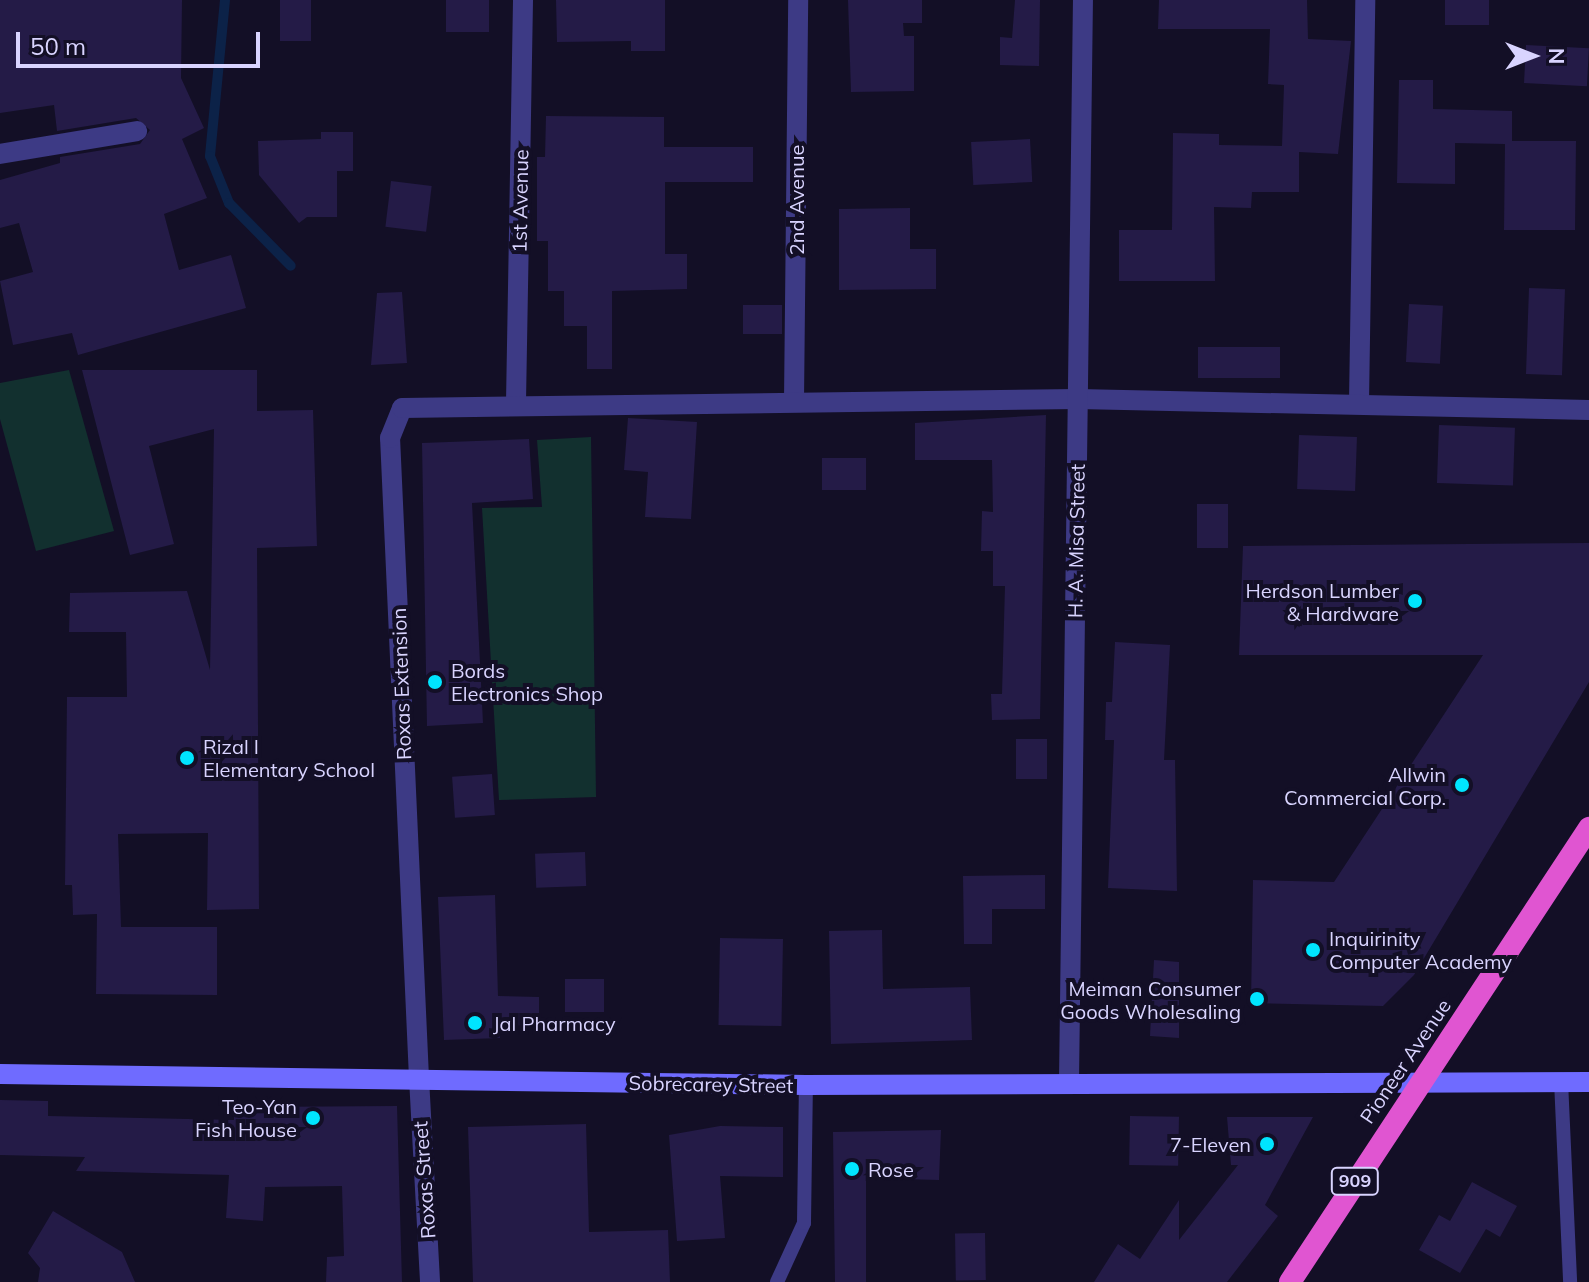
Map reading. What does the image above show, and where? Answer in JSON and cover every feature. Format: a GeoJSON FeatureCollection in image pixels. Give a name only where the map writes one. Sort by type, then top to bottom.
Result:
{"type":"FeatureCollection","features":[{"type":"Feature","properties":{"kind":"highway","name":"Pioneer Avenue"},"geometry":{"type":"LineString","coordinates":[[1290,1282],[1589,828]]}},
{"type":"Feature","properties":{"kind":"main road","name":"Sobrecarey Street"},"geometry":{"type":"LineString","coordinates":[[0,1074],[806,1085],[1069,1081],[1589,1082]]}},
{"type":"Feature","properties":{"kind":"street","name":"1st Avenue"},"geometry":{"type":"LineString","coordinates":[[516,402],[523,0]]}},
{"type":"Feature","properties":{"kind":"street","name":"2nd Avenue"},"geometry":{"type":"LineString","coordinates":[[794,401],[798,0]]}},
{"type":"Feature","properties":{"kind":"street","name":"H. A. Misa Street"},"geometry":{"type":"LineString","coordinates":[[1069,1081],[1083,0]]}},
{"type":"Feature","properties":{"kind":"street"},"geometry":{"type":"LineString","coordinates":[[1359,402],[1365,0]]}},
{"type":"Feature","properties":{"kind":"street"},"geometry":{"type":"LineString","coordinates":[[0,154],[137,131]]}},
{"type":"Feature","properties":{"kind":"street","name":"Roxas Extension"},"geometry":{"type":"LineString","coordinates":[[419,1078],[391,427],[402,408],[417,403],[1078,399],[1359,402],[1589,410]]}},
{"type":"Feature","properties":{"kind":"street","name":"Roxas Street"},"geometry":{"type":"LineString","coordinates":[[419,1078],[430,1282]]}},
{"type":"Feature","properties":{"kind":"lane"},"geometry":{"type":"LineString","coordinates":[[1561,1081],[1570,1282]]}},
{"type":"Feature","properties":{"kind":"lane"},"geometry":{"type":"LineString","coordinates":[[777,1282],[804,1223],[806,1085]]}},
{"type":"Feature","properties":{"kind":"green space"},"geometry":{"type":"Polygon","coordinates":[[[69,370],[114,531],[36,551],[0,419],[0,383],[69,370]]]}},
{"type":"Feature","properties":{"kind":"green space"},"geometry":{"type":"Polygon","coordinates":[[[591,437],[596,797],[499,800],[482,508],[542,507],[537,440],[591,437]]]}},
{"type":"Feature","properties":{"kind":"building"},"geometry":{"type":"Polygon","coordinates":[[[0,0],[182,0],[181,78],[204,128],[182,139],[207,198],[164,214],[179,270],[231,255],[246,308],[78,355],[72,333],[13,345],[0,281],[33,272],[19,223],[0,228],[0,180],[60,163],[60,157],[140,144],[150,130],[136,118],[57,131],[54,105],[0,113],[0,0]]]}},
{"type":"Feature","properties":{"kind":"building"},"geometry":{"type":"Polygon","coordinates":[[[280,0],[311,0],[311,41],[280,41],[280,0]]]}},
{"type":"Feature","properties":{"kind":"building"},"geometry":{"type":"Polygon","coordinates":[[[446,0],[489,0],[489,32],[446,32],[446,0]]]}},
{"type":"Feature","properties":{"kind":"building"},"geometry":{"type":"Polygon","coordinates":[[[556,0],[665,0],[665,51],[631,51],[631,41],[557,42],[556,0]]]}},
{"type":"Feature","properties":{"kind":"building"},"geometry":{"type":"Polygon","coordinates":[[[848,0],[922,0],[922,23],[903,23],[904,36],[914,36],[914,91],[851,92],[848,0]]]}},
{"type":"Feature","properties":{"kind":"building"},"geometry":{"type":"Polygon","coordinates":[[[1015,0],[1040,0],[1039,66],[1000,65],[1000,37],[1012,38],[1015,0]]]}},
{"type":"Feature","properties":{"kind":"building"},"geometry":{"type":"Polygon","coordinates":[[[1159,0],[1307,0],[1308,39],[1351,41],[1338,154],[1299,152],[1299,192],[1252,192],[1251,208],[1214,207],[1215,281],[1119,281],[1119,230],[1172,230],[1173,133],[1219,134],[1219,145],[1282,146],[1284,85],[1268,84],[1270,29],[1158,29],[1159,0]]]}},
{"type":"Feature","properties":{"kind":"building"},"geometry":{"type":"Polygon","coordinates":[[[1445,0],[1489,0],[1489,25],[1445,25],[1445,0]]]}},
{"type":"Feature","properties":{"kind":"building"},"geometry":{"type":"Polygon","coordinates":[[[1526,45],[1589,48],[1587,86],[1524,83],[1526,45]]]}},
{"type":"Feature","properties":{"kind":"building"},"geometry":{"type":"Polygon","coordinates":[[[1399,80],[1433,80],[1433,109],[1512,111],[1512,141],[1576,141],[1575,230],[1504,230],[1505,144],[1455,143],[1455,184],[1397,183],[1399,80]]]}},
{"type":"Feature","properties":{"kind":"building"},"geometry":{"type":"Polygon","coordinates":[[[546,116],[664,117],[664,147],[753,147],[753,182],[665,182],[665,254],[687,254],[687,289],[612,291],[612,369],[587,369],[587,326],[564,326],[564,291],[548,291],[548,241],[537,241],[537,157],[545,157],[546,116]]]}},
{"type":"Feature","properties":{"kind":"building"},"geometry":{"type":"Polygon","coordinates":[[[321,132],[353,132],[353,171],[337,171],[337,217],[307,217],[299,223],[259,175],[258,141],[321,139],[321,132]]]}},
{"type":"Feature","properties":{"kind":"building"},"geometry":{"type":"Polygon","coordinates":[[[1030,139],[1032,182],[973,185],[971,142],[1030,139]]]}},
{"type":"Feature","properties":{"kind":"building"},"geometry":{"type":"Polygon","coordinates":[[[391,181],[432,186],[426,232],[385,227],[391,181]]]}},
{"type":"Feature","properties":{"kind":"building"},"geometry":{"type":"Polygon","coordinates":[[[910,208],[910,249],[936,249],[936,289],[839,290],[839,209],[910,208]]]}},
{"type":"Feature","properties":{"kind":"building"},"geometry":{"type":"Polygon","coordinates":[[[1529,288],[1565,289],[1562,375],[1526,374],[1529,288]]]}},
{"type":"Feature","properties":{"kind":"building"},"geometry":{"type":"Polygon","coordinates":[[[402,292],[407,363],[371,365],[377,293],[402,292]]]}},
{"type":"Feature","properties":{"kind":"building"},"geometry":{"type":"Polygon","coordinates":[[[1409,304],[1443,306],[1440,364],[1406,362],[1409,304]]]}},
{"type":"Feature","properties":{"kind":"building"},"geometry":{"type":"Polygon","coordinates":[[[743,305],[782,305],[782,334],[743,334],[743,305]]]}},
{"type":"Feature","properties":{"kind":"building"},"geometry":{"type":"Polygon","coordinates":[[[1198,347],[1280,347],[1280,378],[1198,378],[1198,347]]]}},
{"type":"Feature","properties":{"kind":"building"},"geometry":{"type":"Polygon","coordinates":[[[82,370],[257,370],[257,411],[313,410],[317,546],[257,548],[259,909],[207,910],[208,833],[118,834],[121,927],[217,927],[217,995],[96,994],[97,914],[73,915],[72,885],[65,885],[67,697],[127,697],[126,632],[69,632],[70,593],[187,591],[210,670],[214,429],[149,446],[174,544],[130,555],[82,370]]]}},
{"type":"Feature","properties":{"kind":"building"},"geometry":{"type":"Polygon","coordinates":[[[1046,415],[1040,719],[992,720],[991,694],[1002,694],[1005,586],[993,586],[993,551],[981,551],[982,511],[993,512],[992,460],[915,460],[915,423],[1046,415]]]}},
{"type":"Feature","properties":{"kind":"building"},"geometry":{"type":"Polygon","coordinates":[[[628,418],[697,422],[691,519],[645,517],[648,472],[624,470],[628,418]]]}},
{"type":"Feature","properties":{"kind":"building"},"geometry":{"type":"Polygon","coordinates":[[[1439,425],[1515,428],[1513,486],[1437,483],[1439,425]]]}},
{"type":"Feature","properties":{"kind":"building"},"geometry":{"type":"Polygon","coordinates":[[[1299,435],[1357,437],[1355,491],[1297,489],[1299,435]]]}},
{"type":"Feature","properties":{"kind":"building"},"geometry":{"type":"Polygon","coordinates":[[[529,439],[533,499],[472,503],[483,723],[427,726],[422,443],[529,439]]]}},
{"type":"Feature","properties":{"kind":"building"},"geometry":{"type":"Polygon","coordinates":[[[822,458],[866,458],[866,490],[822,490],[822,458]]]}},
{"type":"Feature","properties":{"kind":"building"},"geometry":{"type":"Polygon","coordinates":[[[1197,504],[1228,504],[1228,548],[1197,548],[1197,504]]]}},
{"type":"Feature","properties":{"kind":"building"},"geometry":{"type":"Polygon","coordinates":[[[1589,543],[1589,682],[1414,975],[1383,1006],[1251,1003],[1253,880],[1334,882],[1483,655],[1239,655],[1243,546],[1589,543]]]}},
{"type":"Feature","properties":{"kind":"building"},"geometry":{"type":"Polygon","coordinates":[[[1115,642],[1170,645],[1164,760],[1175,760],[1177,891],[1108,888],[1114,740],[1105,740],[1106,702],[1112,702],[1115,642]]]}},
{"type":"Feature","properties":{"kind":"building"},"geometry":{"type":"Polygon","coordinates":[[[1016,739],[1047,739],[1047,779],[1016,779],[1016,739]]]}},
{"type":"Feature","properties":{"kind":"building"},"geometry":{"type":"Polygon","coordinates":[[[492,774],[495,815],[455,818],[452,777],[492,774]]]}},
{"type":"Feature","properties":{"kind":"building"},"geometry":{"type":"Polygon","coordinates":[[[585,852],[586,886],[536,888],[535,854],[585,852]]]}},
{"type":"Feature","properties":{"kind":"building"},"geometry":{"type":"Polygon","coordinates":[[[1045,875],[1045,909],[992,909],[992,944],[964,944],[963,876],[1045,875]]]}},
{"type":"Feature","properties":{"kind":"building"},"geometry":{"type":"Polygon","coordinates":[[[495,895],[498,996],[539,997],[539,1026],[499,1025],[500,1038],[444,1040],[438,897],[495,895]]]}},
{"type":"Feature","properties":{"kind":"building"},"geometry":{"type":"Polygon","coordinates":[[[882,930],[883,989],[970,987],[972,1040],[831,1044],[829,931],[882,930]]]}},
{"type":"Feature","properties":{"kind":"building"},"geometry":{"type":"Polygon","coordinates":[[[720,938],[783,939],[781,1026],[718,1025],[720,938]]]}},
{"type":"Feature","properties":{"kind":"building"},"geometry":{"type":"Polygon","coordinates":[[[1154,960],[1179,962],[1179,1038],[1150,1036],[1154,960]]]}},
{"type":"Feature","properties":{"kind":"building"},"geometry":{"type":"Polygon","coordinates":[[[565,979],[604,979],[604,1012],[565,1012],[565,979]]]}},
{"type":"Feature","properties":{"kind":"building"},"geometry":{"type":"Polygon","coordinates":[[[0,1100],[48,1101],[48,1116],[234,1120],[234,1107],[397,1106],[402,1282],[326,1282],[327,1257],[344,1256],[342,1186],[265,1187],[263,1221],[226,1218],[229,1175],[76,1171],[85,1157],[0,1155],[0,1100]]]}},
{"type":"Feature","properties":{"kind":"building"},"geometry":{"type":"Polygon","coordinates":[[[1130,1116],[1179,1117],[1178,1166],[1129,1165],[1130,1116]]]}},
{"type":"Feature","properties":{"kind":"building"},"geometry":{"type":"Polygon","coordinates":[[[1227,1117],[1313,1117],[1265,1205],[1278,1216],[1227,1282],[1094,1282],[1118,1244],[1140,1259],[1179,1200],[1179,1240],[1238,1165],[1231,1165],[1227,1117]]]}},
{"type":"Feature","properties":{"kind":"building"},"geometry":{"type":"Polygon","coordinates":[[[586,1124],[589,1232],[668,1230],[670,1282],[473,1282],[468,1127],[586,1124]]]}},
{"type":"Feature","properties":{"kind":"building"},"geometry":{"type":"Polygon","coordinates":[[[720,1126],[783,1127],[783,1177],[720,1176],[725,1238],[677,1241],[669,1135],[720,1126]]]}},
{"type":"Feature","properties":{"kind":"building"},"geometry":{"type":"Polygon","coordinates":[[[941,1130],[939,1180],[866,1178],[866,1282],[835,1282],[833,1132],[941,1130]]]}},
{"type":"Feature","properties":{"kind":"building"},"geometry":{"type":"Polygon","coordinates":[[[1472,1182],[1517,1206],[1500,1237],[1486,1229],[1460,1273],[1419,1250],[1439,1215],[1450,1221],[1472,1182]]]}},
{"type":"Feature","properties":{"kind":"building"},"geometry":{"type":"Polygon","coordinates":[[[53,1211],[122,1252],[135,1282],[38,1282],[40,1268],[28,1253],[53,1211]]]}},
{"type":"Feature","properties":{"kind":"building"},"geometry":{"type":"Polygon","coordinates":[[[985,1233],[986,1280],[956,1281],[955,1234],[985,1233]]]}},
{"type":"Feature","properties":{"kind":"waterway"},"geometry":{"type":"LineString","coordinates":[[225,0],[210,156],[229,203],[291,266]]}},
{"type":"Feature","properties":{"kind":"place","name":"Herdson Lumber & Hardware"},"geometry":{"type":"Point","coordinates":[1415,601]}},
{"type":"Feature","properties":{"kind":"place","name":"Bords Electronics Shop"},"geometry":{"type":"Point","coordinates":[435,682]}},
{"type":"Feature","properties":{"kind":"place","name":"Rizal I Elementary School"},"geometry":{"type":"Point","coordinates":[187,758]}},
{"type":"Feature","properties":{"kind":"place","name":"Allwin Commercial Corp."},"geometry":{"type":"Point","coordinates":[1462,785]}},
{"type":"Feature","properties":{"kind":"place","name":"Inquirinity Computer Academy"},"geometry":{"type":"Point","coordinates":[1313,950]}},
{"type":"Feature","properties":{"kind":"place","name":"Meiman Consumer Goods Wholesaling"},"geometry":{"type":"Point","coordinates":[1257,999]}},
{"type":"Feature","properties":{"kind":"place","name":"Jal Pharmacy"},"geometry":{"type":"Point","coordinates":[475,1023]}},
{"type":"Feature","properties":{"kind":"place","name":"Teo-Yan Fish House"},"geometry":{"type":"Point","coordinates":[313,1118]}},
{"type":"Feature","properties":{"kind":"place","name":"7-Eleven"},"geometry":{"type":"Point","coordinates":[1267,1144]}},
{"type":"Feature","properties":{"kind":"place","name":"Rose"},"geometry":{"type":"Point","coordinates":[852,1169]}}]}
